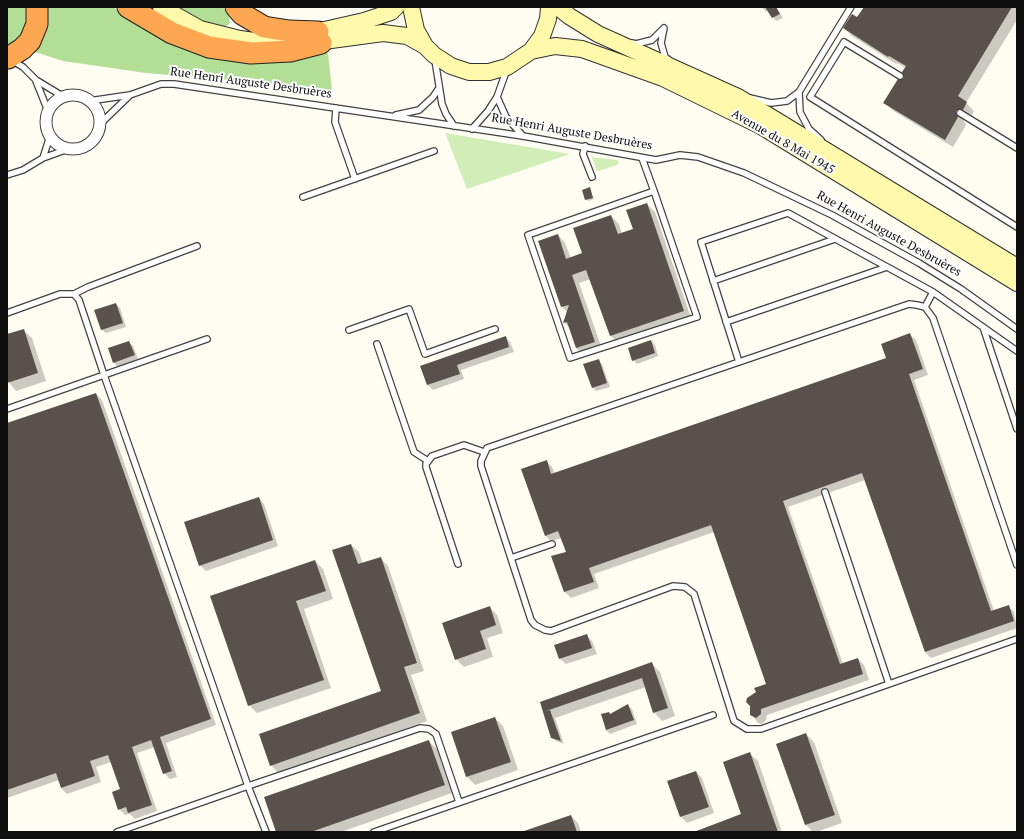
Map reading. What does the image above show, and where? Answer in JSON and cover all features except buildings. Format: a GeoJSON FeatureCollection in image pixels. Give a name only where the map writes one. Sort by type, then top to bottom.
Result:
{"type":"FeatureCollection","features":[{"type":"Feature","properties":{"kind":"highway"},"geometry":{"type":"LineString","coordinates":[[7,58],[30,42],[37,24],[37,7]]}},
{"type":"Feature","properties":{"kind":"highway"},"geometry":{"type":"LineString","coordinates":[[128,7],[172,33],[209,47],[252,53],[290,51],[320,37]]}},
{"type":"Feature","properties":{"kind":"highway"},"geometry":{"type":"LineString","coordinates":[[236,7],[242,14],[264,27],[320,37]]}},
{"type":"Feature","properties":{"kind":"main road","name":"Avenue du 8 Mai 1945"},"geometry":{"type":"LineString","coordinates":[[161,7],[200,29],[240,39],[281,45],[320,37],[392,12],[396,7]]}},
{"type":"Feature","properties":{"kind":"main road","name":"Avenue du 8 Mai 1945"},"geometry":{"type":"LineString","coordinates":[[176,7],[197,19],[235,32],[267,37],[320,37],[383,33],[407,36],[451,66],[469,72],[489,72],[507,67],[531,50],[542,36],[548,19],[549,7]]}},
{"type":"Feature","properties":{"kind":"main road","name":"Avenue du 8 Mai 1945"},"geometry":{"type":"LineString","coordinates":[[411,7],[416,30],[430,51]]}},
{"type":"Feature","properties":{"kind":"main road","name":"Avenue du 8 Mai 1945"},"geometry":{"type":"LineString","coordinates":[[558,7],[569,16],[598,34],[637,53],[678,68],[738,97],[1016,266]]}},
{"type":"Feature","properties":{"kind":"main road","name":"Avenue du 8 Mai 1945"},"geometry":{"type":"LineString","coordinates":[[531,50],[555,46],[582,49],[663,78],[761,126],[1017,283]]}},
{"type":"Feature","properties":{"kind":"street","name":"Rue Henri Auguste Desbruères"},"geometry":{"type":"LineString","coordinates":[[64,97],[77,96],[89,101]]}},
{"type":"Feature","properties":{"kind":"street"},"geometry":{"type":"LineString","coordinates":[[48,112],[53,104],[64,97]]}},
{"type":"Feature","properties":{"kind":"street"},"geometry":{"type":"LineString","coordinates":[[89,101],[98,112],[99,124]]}},
{"type":"Feature","properties":{"kind":"street","name":"Rue Henri Auguste Desbruères"},"geometry":{"type":"LineString","coordinates":[[48,112],[46,120],[50,136]]}},
{"type":"Feature","properties":{"kind":"street","name":"Rue Henri Auguste Desbruères"},"geometry":{"type":"LineString","coordinates":[[68,149],[80,148],[88,144],[95,138],[99,124]]}},
{"type":"Feature","properties":{"kind":"street"},"geometry":{"type":"LineString","coordinates":[[50,136],[55,143],[68,149]]}},
{"type":"Feature","properties":{"kind":"lane"},"geometry":{"type":"LineString","coordinates":[[738,97],[771,103],[787,101],[799,92],[851,7]]}},
{"type":"Feature","properties":{"kind":"lane"},"geometry":{"type":"LineString","coordinates":[[598,34],[636,44],[652,40],[664,28],[661,44],[665,57],[678,68]]}},
{"type":"Feature","properties":{"kind":"lane"},"geometry":{"type":"LineString","coordinates":[[900,76],[844,42],[810,97],[1017,227]]}},
{"type":"Feature","properties":{"kind":"lane"},"geometry":{"type":"LineString","coordinates":[[430,51],[440,79],[439,88],[446,114],[454,126]]}},
{"type":"Feature","properties":{"kind":"lane","name":"Rue Henri Auguste Desbruères"},"geometry":{"type":"LineString","coordinates":[[7,58],[23,67],[36,80],[64,97]]}},
{"type":"Feature","properties":{"kind":"lane"},"geometry":{"type":"LineString","coordinates":[[472,129],[488,111],[497,97],[507,67]]}},
{"type":"Feature","properties":{"kind":"lane","name":"Rue Henri Auguste Desbruères"},"geometry":{"type":"LineString","coordinates":[[36,80],[48,112]]}},
{"type":"Feature","properties":{"kind":"lane","name":"Rue Henri Auguste Desbruères"},"geometry":{"type":"LineString","coordinates":[[89,101],[130,95],[161,84],[174,84],[523,136],[656,160],[680,155],[698,157],[744,173],[832,215],[919,263],[961,289],[1017,329]]}},
{"type":"Feature","properties":{"kind":"lane"},"geometry":{"type":"LineString","coordinates":[[389,116],[419,110],[433,97],[439,88]]}},
{"type":"Feature","properties":{"kind":"lane"},"geometry":{"type":"LineString","coordinates":[[799,92],[800,112],[810,129],[842,159]]}},
{"type":"Feature","properties":{"kind":"lane","name":"Rue Henri Auguste Desbruères"},"geometry":{"type":"LineString","coordinates":[[99,124],[130,95]]}},
{"type":"Feature","properties":{"kind":"lane"},"geometry":{"type":"LineString","coordinates":[[497,97],[506,117],[523,136]]}},
{"type":"Feature","properties":{"kind":"lane"},"geometry":{"type":"LineString","coordinates":[[336,108],[335,122],[355,179]]}},
{"type":"Feature","properties":{"kind":"lane"},"geometry":{"type":"LineString","coordinates":[[960,113],[1017,148]]}},
{"type":"Feature","properties":{"kind":"lane"},"geometry":{"type":"LineString","coordinates":[[43,158],[50,136]]}},
{"type":"Feature","properties":{"kind":"lane"},"geometry":{"type":"LineString","coordinates":[[584,146],[583,154],[592,177]]}},
{"type":"Feature","properties":{"kind":"lane"},"geometry":{"type":"LineString","coordinates":[[7,175],[32,166],[43,158],[68,149]]}},
{"type":"Feature","properties":{"kind":"lane"},"geometry":{"type":"LineString","coordinates":[[303,197],[434,151]]}},
{"type":"Feature","properties":{"kind":"lane"},"geometry":{"type":"LineString","coordinates":[[642,158],[654,191],[697,317],[570,358],[528,235],[654,191]]}},
{"type":"Feature","properties":{"kind":"lane"},"geometry":{"type":"LineString","coordinates":[[739,362],[701,242],[788,213],[933,292],[1017,351]]}},
{"type":"Feature","properties":{"kind":"lane"},"geometry":{"type":"LineString","coordinates":[[713,281],[835,239]]}},
{"type":"Feature","properties":{"kind":"lane"},"geometry":{"type":"LineString","coordinates":[[7,312],[60,294],[74,294],[88,286],[197,246]]}},
{"type":"Feature","properties":{"kind":"lane"},"geometry":{"type":"LineString","coordinates":[[726,322],[887,267]]}},
{"type":"Feature","properties":{"kind":"lane"},"geometry":{"type":"LineString","coordinates":[[925,307],[933,292]]}},
{"type":"Feature","properties":{"kind":"lane"},"geometry":{"type":"LineString","coordinates":[[74,294],[79,300],[248,786],[266,832]]}},
{"type":"Feature","properties":{"kind":"lane"},"geometry":{"type":"LineString","coordinates":[[1017,566],[934,318],[925,307],[909,304],[487,448],[484,452],[481,466],[531,620],[545,630],[551,631],[673,586],[679,586],[690,590],[694,594],[734,721],[747,729],[760,728],[1017,639]]}},
{"type":"Feature","properties":{"kind":"lane"},"geometry":{"type":"LineString","coordinates":[[349,330],[409,309],[424,354],[495,329]]}},
{"type":"Feature","properties":{"kind":"lane"},"geometry":{"type":"LineString","coordinates":[[982,327],[1017,429]]}},
{"type":"Feature","properties":{"kind":"lane"},"geometry":{"type":"LineString","coordinates":[[7,409],[207,339]]}},
{"type":"Feature","properties":{"kind":"lane"},"geometry":{"type":"LineString","coordinates":[[377,344],[414,452],[428,461]]}},
{"type":"Feature","properties":{"kind":"lane"},"geometry":{"type":"LineString","coordinates":[[458,564],[426,467],[432,456],[464,446],[484,452]]}},
{"type":"Feature","properties":{"kind":"lane"},"geometry":{"type":"LineString","coordinates":[[824,492],[889,684]]}},
{"type":"Feature","properties":{"kind":"lane"},"geometry":{"type":"LineString","coordinates":[[511,558],[552,544]]}},
{"type":"Feature","properties":{"kind":"lane"},"geometry":{"type":"LineString","coordinates":[[374,832],[712,715]]}},
{"type":"Feature","properties":{"kind":"lane"},"geometry":{"type":"LineString","coordinates":[[117,832],[420,728],[429,729],[436,734],[459,802]]}},
{"type":"Feature","properties":{"kind":"green space"},"geometry":{"type":"Polygon","coordinates":[[[7,7],[113,7],[123,14],[292,58],[328,53],[332,91],[277,84],[146,73],[63,61],[7,43],[7,7]]]}},
{"type":"Feature","properties":{"kind":"green space"},"geometry":{"type":"Polygon","coordinates":[[[178,7],[222,7],[228,12],[230,23],[222,30],[200,23],[178,7]]]}},
{"type":"Feature","properties":{"kind":"green space"},"geometry":{"type":"Polygon","coordinates":[[[445,133],[570,154],[467,189],[445,133]]]}},
{"type":"Feature","properties":{"kind":"green space"},"geometry":{"type":"Polygon","coordinates":[[[592,157],[617,160],[619,162],[617,165],[599,171],[596,170],[592,157]]]}}]}
